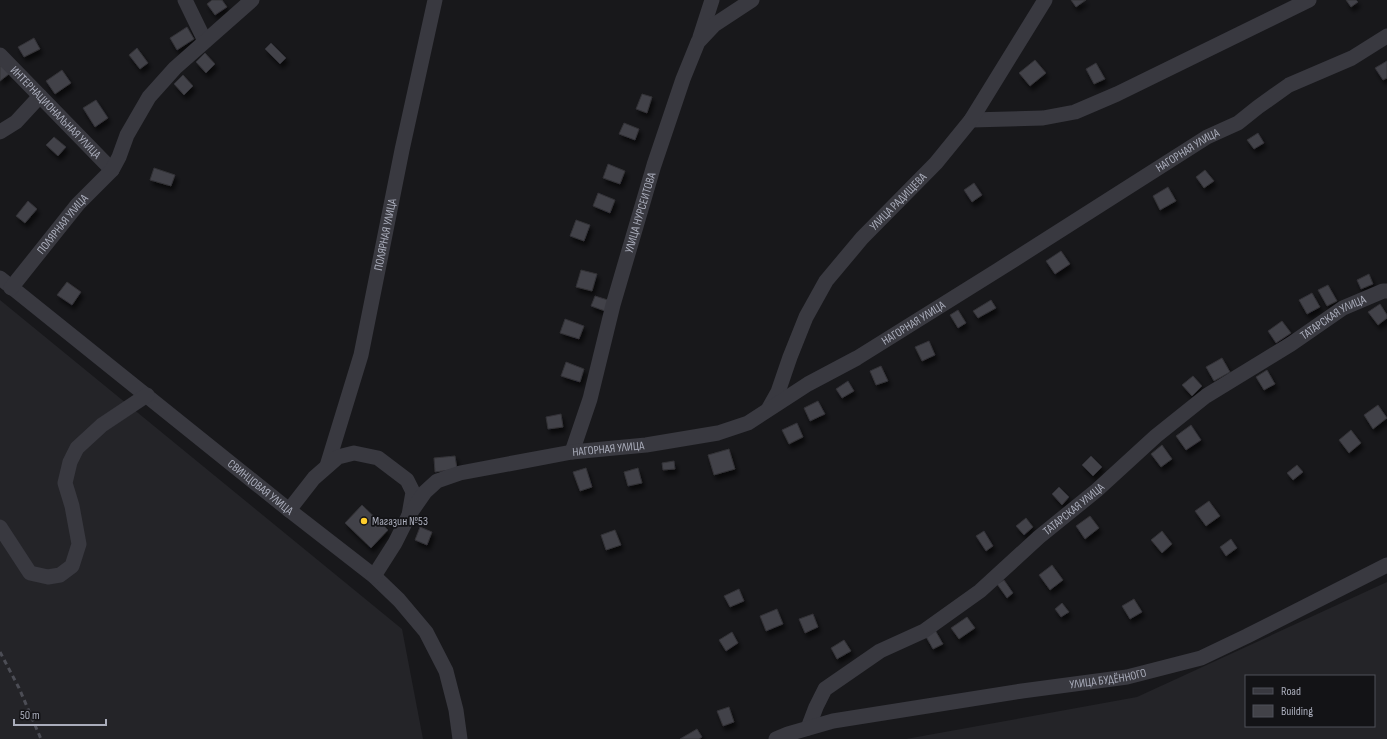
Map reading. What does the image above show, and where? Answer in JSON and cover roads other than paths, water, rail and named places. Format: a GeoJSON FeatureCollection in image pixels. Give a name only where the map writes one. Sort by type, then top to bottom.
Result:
{"type":"FeatureCollection","features":[{"type":"Feature","properties":{"kind":"street"},"geometry":{"type":"LineString","coordinates":[[185,0],[205,41]]}},
{"type":"Feature","properties":{"kind":"street","name":"ПОЛЯРНАЯ УЛИЦА"},"geometry":{"type":"LineString","coordinates":[[5,283],[78,204],[112,170],[148,97],[175,68],[252,0]]}},
{"type":"Feature","properties":{"kind":"street","name":"ПОЛЯРНАЯ УЛИЦА"},"geometry":{"type":"LineString","coordinates":[[327,466],[361,355],[435,0]]}},
{"type":"Feature","properties":{"kind":"street"},"geometry":{"type":"LineString","coordinates":[[698,42],[712,0]]}},
{"type":"Feature","properties":{"kind":"street","name":"УЛИЦА НУРСЕИТОВА"},"geometry":{"type":"LineString","coordinates":[[572,452],[590,399],[613,306],[654,166],[683,79],[698,42],[714,25],[752,0]]}},
{"type":"Feature","properties":{"kind":"street","name":"УЛИЦА РАДИЩЕВА"},"geometry":{"type":"LineString","coordinates":[[767,411],[778,392],[790,356],[806,317],[826,281],[862,238],[936,163],[971,120],[1046,0]]}},
{"type":"Feature","properties":{"kind":"street"},"geometry":{"type":"LineString","coordinates":[[971,120],[1043,118],[1075,112],[1117,94],[1309,0]]}},
{"type":"Feature","properties":{"kind":"street","name":"НАГОРНАЯ УЛИЦА"},"geometry":{"type":"LineString","coordinates":[[409,515],[425,492],[437,481],[460,472],[572,452],[646,445],[718,433],[748,423],[808,384],[857,358],[1207,138],[1238,124],[1258,107],[1289,85],[1352,58],[1387,36]]}},
{"type":"Feature","properties":{"kind":"street","name":"ИНТЕРНАЦИОНАЛЬНАЯ УЛИЦА"},"geometry":{"type":"LineString","coordinates":[[0,55],[112,170]]}},
{"type":"Feature","properties":{"kind":"street"},"geometry":{"type":"LineString","coordinates":[[0,132],[16,122],[40,96]]}},
{"type":"Feature","properties":{"kind":"street","name":"СВИНЦОВАЯ УЛИЦА"},"geometry":{"type":"LineString","coordinates":[[5,283],[374,576],[399,600],[426,632],[446,671],[456,710],[460,739]]}},
{"type":"Feature","properties":{"kind":"street","name":"ТАТАРСКАЯ УЛИЦА"},"geometry":{"type":"LineString","coordinates":[[808,728],[825,689],[880,651],[924,631],[980,591],[1039,538],[1097,490],[1156,436],[1206,396],[1292,344],[1342,308],[1383,291],[1387,291]]}},
{"type":"Feature","properties":{"kind":"street"},"geometry":{"type":"LineString","coordinates":[[0,527],[30,573],[48,576],[60,575],[72,566],[79,544],[72,506],[65,484],[70,462],[77,448],[102,424],[147,395]]}},
{"type":"Feature","properties":{"kind":"street"},"geometry":{"type":"LineString","coordinates":[[289,510],[314,478],[327,466],[338,457],[354,452],[378,458],[407,480],[413,492],[409,515],[395,543],[374,576]]}},
{"type":"Feature","properties":{"kind":"street","name":"УЛИЦА БУДЁННОГО"},"geometry":{"type":"LineString","coordinates":[[808,728],[833,721],[891,711],[1127,677],[1200,658],[1254,633],[1387,565]]}},
{"type":"Feature","properties":{"kind":"street"},"geometry":{"type":"LineString","coordinates":[[785,737],[808,728]]}},
{"type":"Feature","properties":{"kind":"railway"},"geometry":{"type":"LineString","coordinates":[[0,652],[19,688],[41,739]]}},
{"type":"Feature","properties":{"kind":"place","name":"Магазин №53"},"geometry":{"type":"Point","coordinates":[364,521]}}]}
